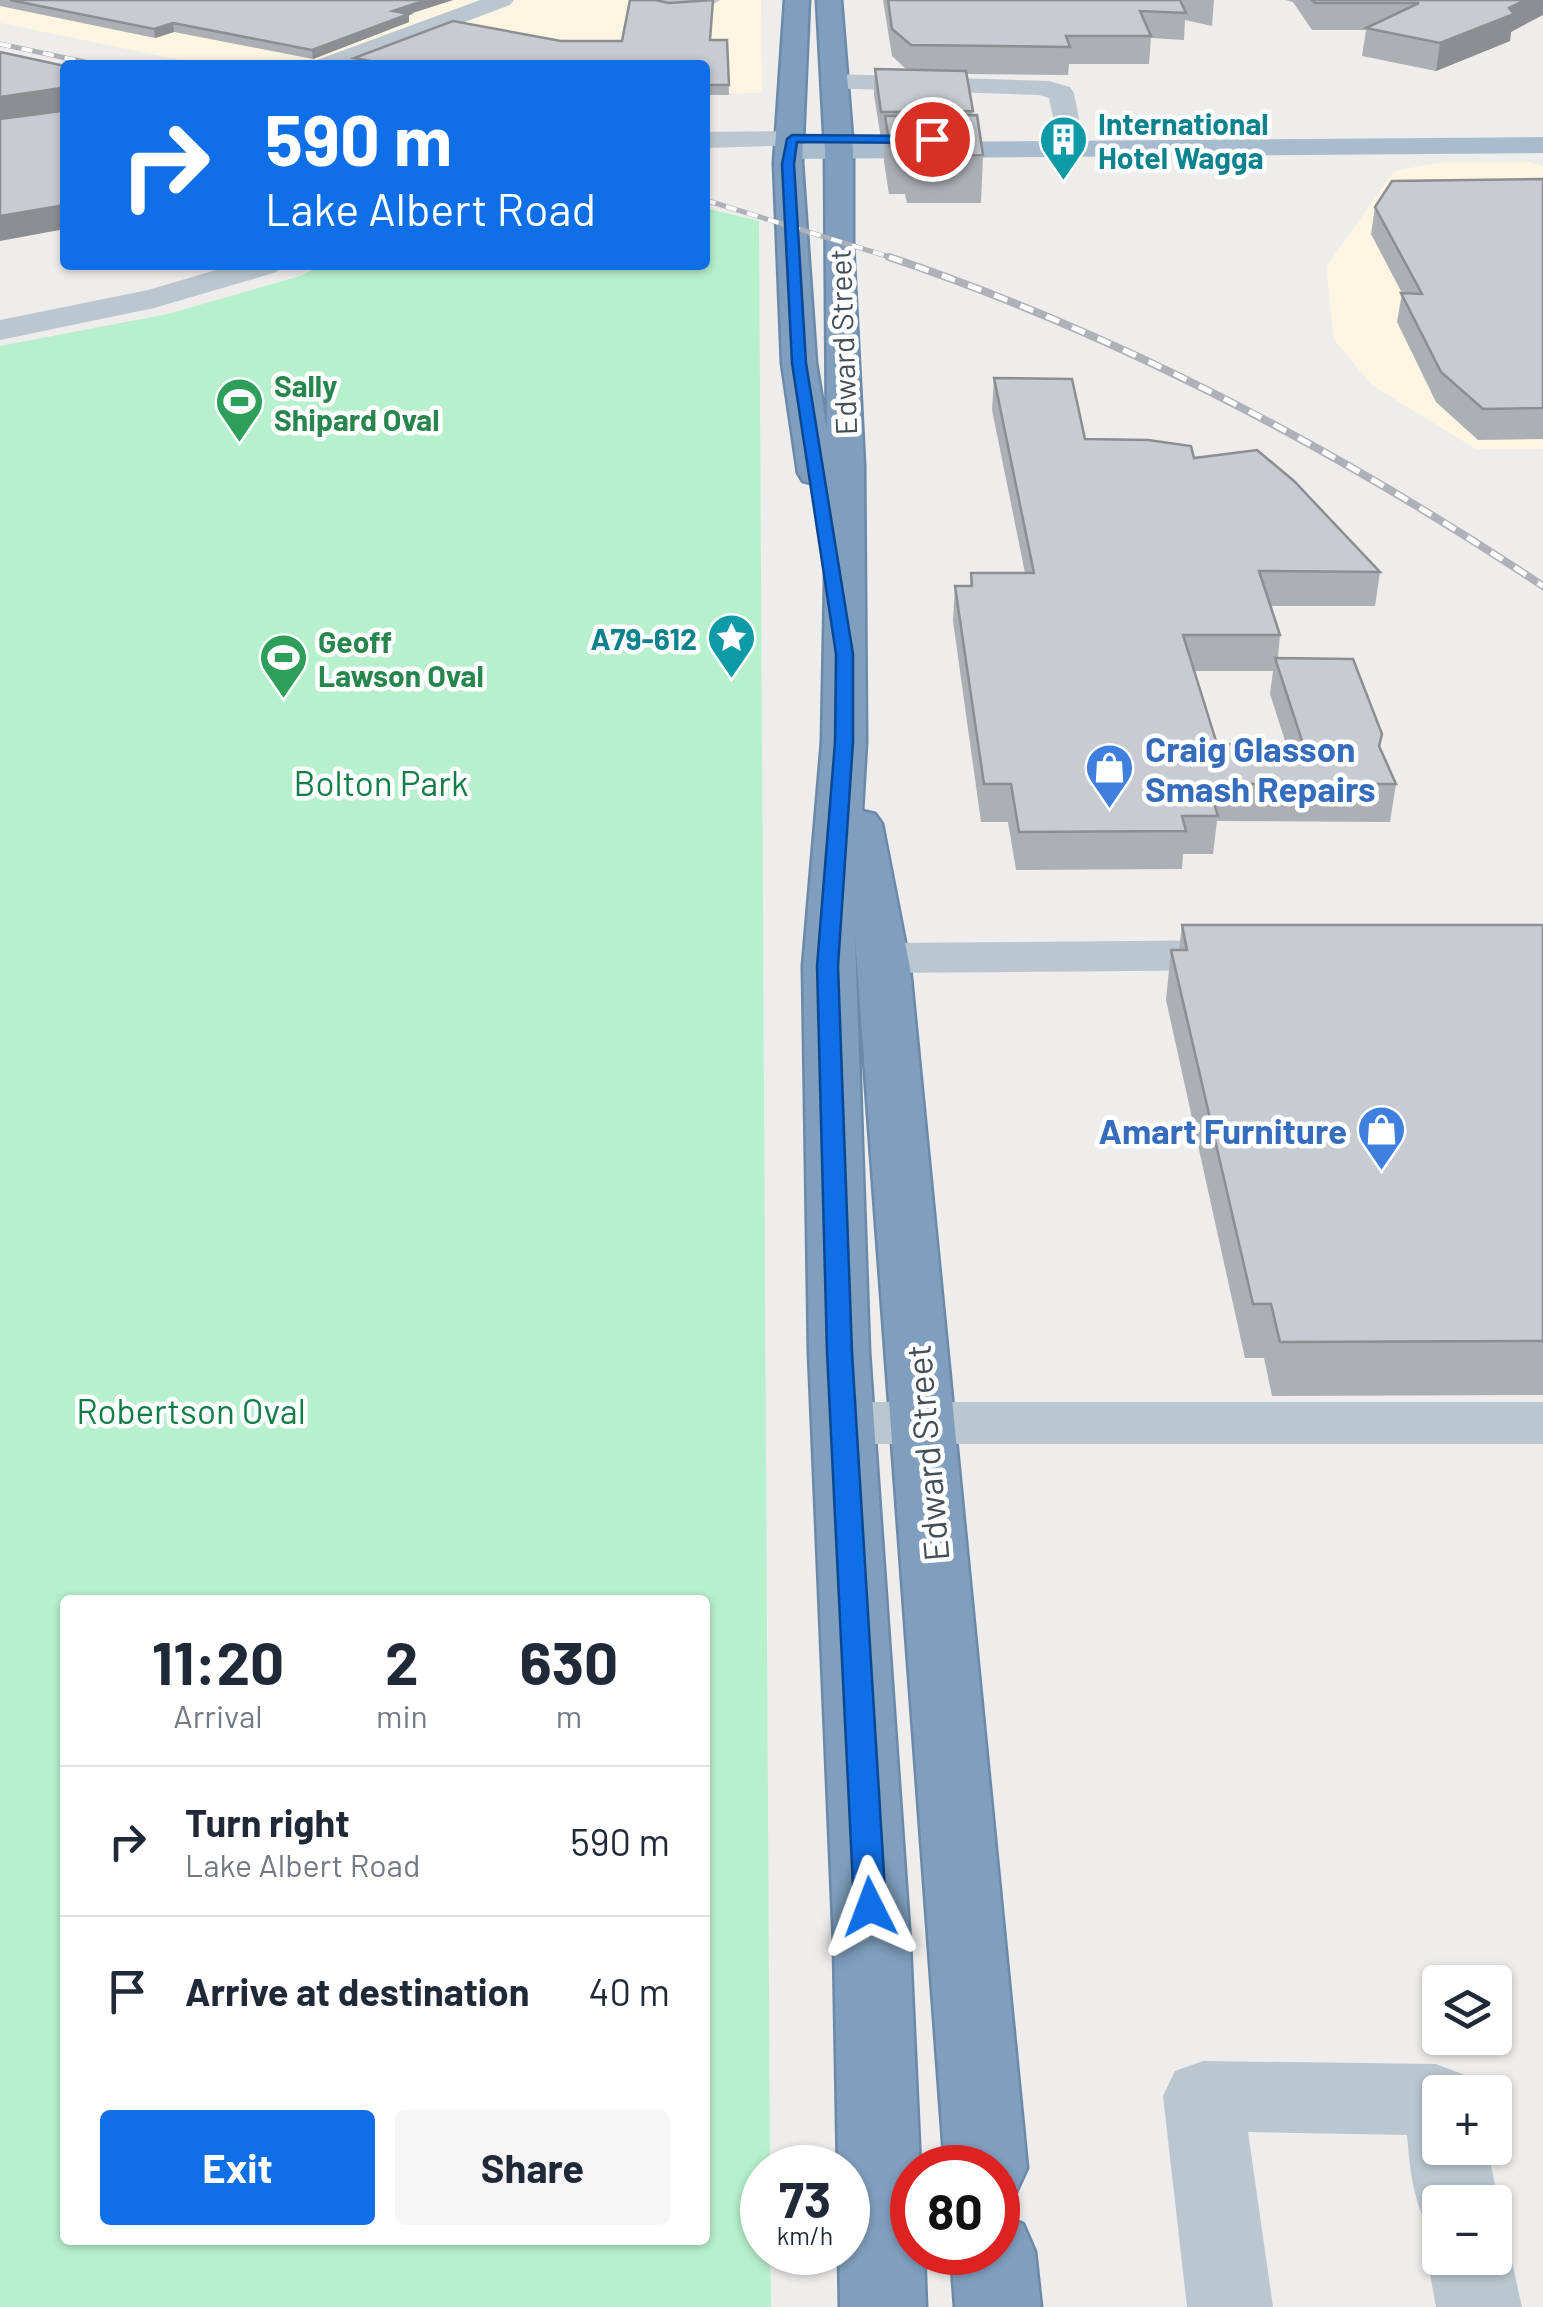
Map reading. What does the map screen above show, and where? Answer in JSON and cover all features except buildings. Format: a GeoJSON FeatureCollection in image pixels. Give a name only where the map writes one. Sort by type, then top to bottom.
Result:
{"type":"FeatureCollection","features":[{"type":"Feature","properties":{"kind":"highway","name":"Edward Street"},"geometry":{"type":"LineString","coordinates":[[797,0],[791,145],[799,363],[845,654]]}},
{"type":"Feature","properties":{"kind":"highway","name":"Edward Street"},"geometry":{"type":"LineString","coordinates":[[829,0],[838,144],[846,465],[844,742],[828,966],[843,1423],[872,1944],[883,2307]]}},
{"type":"Feature","properties":{"kind":"highway","name":"Edward Street"},"geometry":{"type":"LineString","coordinates":[[844,742],[883,958],[984,2145]]}},
{"type":"Feature","properties":{"kind":"highway"},"geometry":{"type":"LineString","coordinates":[[995,2275],[998,2307]]}},
{"type":"Feature","properties":{"kind":"main road"},"geometry":{"type":"LineString","coordinates":[[791,145],[1070,140],[1238,146]]}},
{"type":"Feature","properties":{"kind":"main road"},"geometry":{"type":"LineString","coordinates":[[838,144],[1072,151],[1543,145]]}},
{"type":"Feature","properties":{"kind":"street"},"geometry":{"type":"LineString","coordinates":[[340,60],[502,0]]}},
{"type":"Feature","properties":{"kind":"street"},"geometry":{"type":"LineString","coordinates":[[655,0],[706,0]]}},
{"type":"Feature","properties":{"kind":"street"},"geometry":{"type":"LineString","coordinates":[[834,82],[1040,87],[1061,93],[1070,140]]}},
{"type":"Feature","properties":{"kind":"street"},"geometry":{"type":"LineString","coordinates":[[710,140],[791,145]]}},
{"type":"Feature","properties":{"kind":"street"},"geometry":{"type":"LineString","coordinates":[[710,152],[791,145]]}},
{"type":"Feature","properties":{"kind":"street"},"geometry":{"type":"LineString","coordinates":[[104,302],[200,270]]}},
{"type":"Feature","properties":{"kind":"street"},"geometry":{"type":"LineString","coordinates":[[0,330],[45,314],[244,270]]}},
{"type":"Feature","properties":{"kind":"street"},"geometry":{"type":"LineString","coordinates":[[0,316],[45,314]]}},
{"type":"Feature","properties":{"kind":"street"},"geometry":{"type":"LineString","coordinates":[[883,958],[1293,955]]}},
{"type":"Feature","properties":{"kind":"street"},"geometry":{"type":"LineString","coordinates":[[843,1423],[1543,1423]]}},
{"type":"Feature","properties":{"kind":"street"},"geometry":{"type":"LineString","coordinates":[[1230,2307],[1203,2096],[1422,2100]]}},
{"type":"Feature","properties":{"kind":"street"},"geometry":{"type":"LineString","coordinates":[[1472,2275],[1479,2307]]}},
{"type":"Feature","properties":{"kind":"shaded area"},"geometry":{"type":"Polygon","coordinates":[[[0,0],[761,0],[762,93],[710,94],[710,60],[181,60],[0,23],[0,0]]]}},
{"type":"Feature","properties":{"kind":"shaded area"},"geometry":{"type":"Polygon","coordinates":[[[1442,162],[1529,162],[1543,166],[1543,449],[1476,449],[1373,386],[1334,340],[1326,267],[1394,171],[1442,162]]]}},
{"type":"Feature","properties":{"kind":"green space","name":"Bolton Park"},"geometry":{"type":"Polygon","coordinates":[[[710,209],[759,221],[770,2145],[740,2145],[740,2275],[770,2275],[771,2307],[0,2307],[0,346],[168,314],[312,270],[710,270],[710,209]]]}},
{"type":"Feature","properties":{"kind":"railway"},"geometry":{"type":"LineString","coordinates":[[0,44],[75,60]]}},
{"type":"Feature","properties":{"kind":"railway"},"geometry":{"type":"LineString","coordinates":[[710,202],[896,259]]}},
{"type":"Feature","properties":{"kind":"railway"},"geometry":{"type":"LineString","coordinates":[[889,257],[1061,322],[1226,400],[1387,488],[1543,586]]}},
{"type":"Feature","properties":{"kind":"place","name":"International Hotel Wagga"},"geometry":{"type":"Point","coordinates":[1063,182]}},
{"type":"Feature","properties":{"kind":"place","name":"Sally Shipard Oval"},"geometry":{"type":"Point","coordinates":[239,444]}},
{"type":"Feature","properties":{"kind":"place","name":"A79-612"},"geometry":{"type":"Point","coordinates":[732,680]}},
{"type":"Feature","properties":{"kind":"place","name":"Geoff Lawson Oval"},"geometry":{"type":"Point","coordinates":[283,700]}},
{"type":"Feature","properties":{"kind":"place","name":"Craig Glasson Smash Repairs"},"geometry":{"type":"Point","coordinates":[1110,810]}},
{"type":"Feature","properties":{"kind":"place","name":"Amart Furniture"},"geometry":{"type":"Point","coordinates":[1382,1172]}},
{"type":"Feature","properties":{"kind":"route"},"geometry":{"type":"LineString","coordinates":[[870,1907],[839,1352],[828,966],[844,742],[845,654],[799,363],[788,164],[792,139],[932,139]]}},
{"type":"Feature","properties":{"kind":"park label","name":"Robertson Oval"},"geometry":{"type":"Point","coordinates":[191,1410]}}]}
